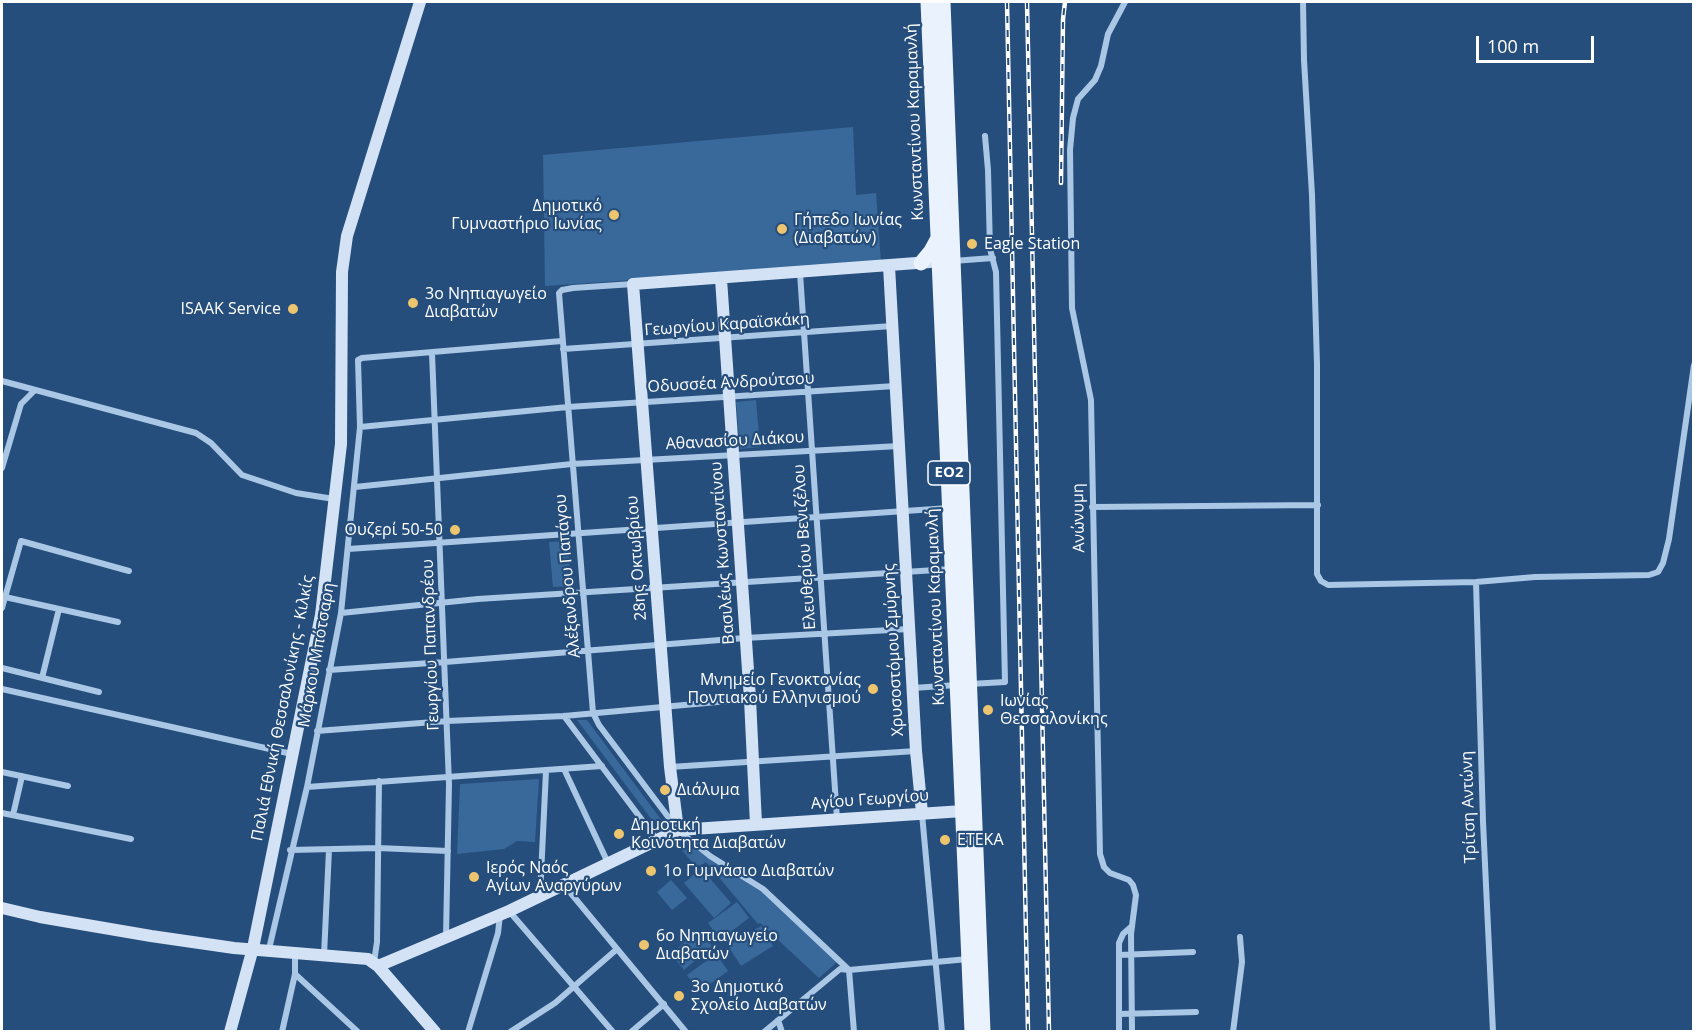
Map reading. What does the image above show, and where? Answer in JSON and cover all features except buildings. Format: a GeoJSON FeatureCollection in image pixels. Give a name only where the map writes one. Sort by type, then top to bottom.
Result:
{"type":"FeatureCollection","features":[{"type":"Feature","properties":{"kind":"main road","name":"Κωνσταντίνου Καραμανλή"},"geometry":{"type":"LineString","coordinates":[[928,2],[938,238],[946,261],[963,685],[983,1032]]}},
{"type":"Feature","properties":{"kind":"main road","name":"Κωνσταντίνου Καραμανλή"},"geometry":{"type":"LineString","coordinates":[[942,2],[950,508],[963,685],[963,811],[972,1032]]}},
{"type":"Feature","properties":{"kind":"main road"},"geometry":{"type":"LineString","coordinates":[[921,263],[938,238]]}},
{"type":"Feature","properties":{"kind":"street","name":"Παλιά Εθνική Θεσσαλονίκης - Κιλκίς"},"geometry":{"type":"LineString","coordinates":[[230,1032],[260,950],[292,754],[321,615],[342,434],[344,252],[353,211],[420,2]]}},
{"type":"Feature","properties":{"kind":"street","name":"Ανώνυμη"},"geometry":{"type":"LineString","coordinates":[[1125,2],[1108,34],[1101,66],[1095,80],[1078,99],[1073,118],[1070,150],[1072,308],[1091,400],[1100,854],[1104,867],[1110,873],[1129,880],[1136,895],[1132,926],[1132,1032]]}},
{"type":"Feature","properties":{"kind":"street"},"geometry":{"type":"LineString","coordinates":[[1303,2],[1317,364],[1317,574],[1321,581],[1328,585],[1476,582],[1534,577],[1649,575],[1658,572],[1664,563],[1669,539],[1694,365]]}},
{"type":"Feature","properties":{"kind":"street"},"geometry":{"type":"LineString","coordinates":[[913,688],[1005,682],[996,272],[990,249],[985,136]]}},
{"type":"Feature","properties":{"kind":"street"},"geometry":{"type":"LineString","coordinates":[[633,284],[993,258]]}},
{"type":"Feature","properties":{"kind":"street","name":"Χρυσοστόμου Σμύρνης"},"geometry":{"type":"LineString","coordinates":[[889,266],[916,751],[942,1032]]}},
{"type":"Feature","properties":{"kind":"street","name":"Ελευθερίου Βενιζέλου"},"geometry":{"type":"LineString","coordinates":[[800,273],[837,819]]}},
{"type":"Feature","properties":{"kind":"street","name":"Βασιλέως Κωνσταντίνου"},"geometry":{"type":"LineString","coordinates":[[721,279],[750,699],[756,825]]}},
{"type":"Feature","properties":{"kind":"street","name":"Αλέξανδρου Παπάγου"},"geometry":{"type":"LineString","coordinates":[[633,284],[573,288],[562,290],[559,293],[593,713],[599,725],[678,830],[710,856],[763,889],[849,970]]}},
{"type":"Feature","properties":{"kind":"street","name":"28ης Οκτωβρίου"},"geometry":{"type":"LineString","coordinates":[[633,284],[670,767],[678,830]]}},
{"type":"Feature","properties":{"kind":"street","name":"Γεωργίου Καραϊσκάκη"},"geometry":{"type":"LineString","coordinates":[[563,349],[892,326]]}},
{"type":"Feature","properties":{"kind":"street"},"geometry":{"type":"LineString","coordinates":[[432,353],[562,341]]}},
{"type":"Feature","properties":{"kind":"street","name":"Μάρκου Μπότσαρη"},"geometry":{"type":"LineString","coordinates":[[260,950],[291,850],[307,787],[341,614],[360,427],[358,360],[432,353]]}},
{"type":"Feature","properties":{"kind":"street","name":"Γεωργίου Παπανδρέου"},"geometry":{"type":"LineString","coordinates":[[432,353],[449,777],[446,937]]}},
{"type":"Feature","properties":{"kind":"street"},"geometry":{"type":"LineString","coordinates":[[2,381],[196,433],[212,443],[243,475],[296,493],[335,499]]}},
{"type":"Feature","properties":{"kind":"street","name":"Οδυσσέα Ανδρούτσου"},"geometry":{"type":"LineString","coordinates":[[360,427],[568,407],[896,386]]}},
{"type":"Feature","properties":{"kind":"street"},"geometry":{"type":"LineString","coordinates":[[2,468],[21,404],[35,390]]}},
{"type":"Feature","properties":{"kind":"street","name":"Αθανασίου Διάκου"},"geometry":{"type":"LineString","coordinates":[[355,486],[572,464],[899,446]]}},
{"type":"Feature","properties":{"kind":"street"},"geometry":{"type":"LineString","coordinates":[[1092,507],[1318,506]]}},
{"type":"Feature","properties":{"kind":"street"},"geometry":{"type":"LineString","coordinates":[[348,549],[950,508]]}},
{"type":"Feature","properties":{"kind":"street"},"geometry":{"type":"LineString","coordinates":[[2,608],[21,541],[129,571]]}},
{"type":"Feature","properties":{"kind":"street"},"geometry":{"type":"LineString","coordinates":[[341,614],[443,603],[906,570],[953,569]]}},
{"type":"Feature","properties":{"kind":"street","name":"Τρίτση Αντώνη"},"geometry":{"type":"LineString","coordinates":[[1476,582],[1492,1032]]}},
{"type":"Feature","properties":{"kind":"street"},"geometry":{"type":"LineString","coordinates":[[5,597],[118,622]]}},
{"type":"Feature","properties":{"kind":"street"},"geometry":{"type":"LineString","coordinates":[[42,678],[59,609]]}},
{"type":"Feature","properties":{"kind":"street"},"geometry":{"type":"LineString","coordinates":[[329,670],[745,638],[909,629]]}},
{"type":"Feature","properties":{"kind":"street"},"geometry":{"type":"LineString","coordinates":[[2,668],[99,692]]}},
{"type":"Feature","properties":{"kind":"street"},"geometry":{"type":"LineString","coordinates":[[2,689],[292,754]]}},
{"type":"Feature","properties":{"kind":"street"},"geometry":{"type":"LineString","coordinates":[[317,731],[447,721],[564,716],[750,699]]}},
{"type":"Feature","properties":{"kind":"street"},"geometry":{"type":"LineString","coordinates":[[564,716],[657,840]]}},
{"type":"Feature","properties":{"kind":"street"},"geometry":{"type":"LineString","coordinates":[[670,767],[916,751]]}},
{"type":"Feature","properties":{"kind":"street"},"geometry":{"type":"LineString","coordinates":[[307,787],[602,766]]}},
{"type":"Feature","properties":{"kind":"street"},"geometry":{"type":"LineString","coordinates":[[564,769],[609,864]]}},
{"type":"Feature","properties":{"kind":"street"},"geometry":{"type":"LineString","coordinates":[[540,897],[546,771]]}},
{"type":"Feature","properties":{"kind":"street"},"geometry":{"type":"LineString","coordinates":[[2,772],[68,786]]}},
{"type":"Feature","properties":{"kind":"street"},"geometry":{"type":"LineString","coordinates":[[13,815],[22,777]]}},
{"type":"Feature","properties":{"kind":"street"},"geometry":{"type":"LineString","coordinates":[[376,964],[379,781]]}},
{"type":"Feature","properties":{"kind":"street","name":"Αγίου Γεωργίου"},"geometry":{"type":"LineString","coordinates":[[376,964],[504,913],[678,830],[963,811]]}},
{"type":"Feature","properties":{"kind":"street"},"geometry":{"type":"LineString","coordinates":[[2,815],[13,815],[131,838]]}},
{"type":"Feature","properties":{"kind":"street"},"geometry":{"type":"LineString","coordinates":[[291,850],[378,848],[448,851]]}},
{"type":"Feature","properties":{"kind":"street"},"geometry":{"type":"LineString","coordinates":[[324,956],[329,850]]}},
{"type":"Feature","properties":{"kind":"street"},"geometry":{"type":"LineString","coordinates":[[564,885],[686,1032]]}},
{"type":"Feature","properties":{"kind":"street"},"geometry":{"type":"LineString","coordinates":[[2,908],[40,917],[234,948],[364,959],[376,964],[435,1032]]}},
{"type":"Feature","properties":{"kind":"street"},"geometry":{"type":"LineString","coordinates":[[468,1032],[504,913],[575,987],[614,1032]]}},
{"type":"Feature","properties":{"kind":"street"},"geometry":{"type":"LineString","coordinates":[[1119,1032],[1119,943],[1123,934],[1132,926]]}},
{"type":"Feature","properties":{"kind":"street"},"geometry":{"type":"LineString","coordinates":[[1233,1032],[1242,962],[1240,937]]}},
{"type":"Feature","properties":{"kind":"street"},"geometry":{"type":"LineString","coordinates":[[510,1032],[555,1003],[616,949]]}},
{"type":"Feature","properties":{"kind":"street"},"geometry":{"type":"LineString","coordinates":[[1119,954],[1193,952]]}},
{"type":"Feature","properties":{"kind":"street"},"geometry":{"type":"LineString","coordinates":[[282,1032],[295,974],[295,953]]}},
{"type":"Feature","properties":{"kind":"street"},"geometry":{"type":"LineString","coordinates":[[764,1032],[840,969],[969,959]]}},
{"type":"Feature","properties":{"kind":"street"},"geometry":{"type":"LineString","coordinates":[[849,970],[854,1032]]}},
{"type":"Feature","properties":{"kind":"street"},"geometry":{"type":"LineString","coordinates":[[295,974],[358,1032]]}},
{"type":"Feature","properties":{"kind":"street"},"geometry":{"type":"LineString","coordinates":[[631,1032],[664,1004]]}},
{"type":"Feature","properties":{"kind":"street"},"geometry":{"type":"LineString","coordinates":[[1119,1014],[1196,1012]]}},
{"type":"Feature","properties":{"kind":"street"},"geometry":{"type":"LineString","coordinates":[[778,1020],[782,1032]]}},
{"type":"Feature","properties":{"kind":"shaded area"},"geometry":{"type":"Polygon","coordinates":[[[853,127],[856,195],[876,193],[881,263],[545,286],[543,155],[853,127]]]}},
{"type":"Feature","properties":{"kind":"shaded area"},"geometry":{"type":"Polygon","coordinates":[[[756,400],[760,447],[740,449],[736,402],[756,400]]]}},
{"type":"Feature","properties":{"kind":"shaded area"},"geometry":{"type":"Polygon","coordinates":[[[568,541],[571,586],[553,587],[549,542],[568,541]]]}},
{"type":"Feature","properties":{"kind":"shaded area"},"geometry":{"type":"Polygon","coordinates":[[[577,720],[587,720],[668,829],[661,832],[577,720]]]}},
{"type":"Feature","properties":{"kind":"shaded area"},"geometry":{"type":"Polygon","coordinates":[[[539,779],[535,842],[517,841],[504,849],[457,854],[460,784],[539,779]]]}},
{"type":"Feature","properties":{"kind":"shaded area"},"geometry":{"type":"Polygon","coordinates":[[[683,840],[761,891],[837,962],[819,978],[760,923],[758,924],[706,862],[697,868],[676,843],[683,840]]]}},
{"type":"Feature","properties":{"kind":"shaded area"},"geometry":{"type":"Polygon","coordinates":[[[701,868],[731,903],[714,918],[684,883],[701,868]]]}},
{"type":"Feature","properties":{"kind":"shaded area"},"geometry":{"type":"Polygon","coordinates":[[[671,880],[687,898],[672,910],[657,892],[671,880]]]}},
{"type":"Feature","properties":{"kind":"shaded area"},"geometry":{"type":"Polygon","coordinates":[[[737,902],[749,918],[720,940],[708,923],[737,902]]]}},
{"type":"Feature","properties":{"kind":"shaded area"},"geometry":{"type":"Polygon","coordinates":[[[761,926],[773,946],[741,966],[728,946],[761,926]]]}},
{"type":"Feature","properties":{"kind":"shaded area"},"geometry":{"type":"Polygon","coordinates":[[[698,930],[712,946],[684,970],[671,954],[698,930]]]}},
{"type":"Feature","properties":{"kind":"shaded area"},"geometry":{"type":"Polygon","coordinates":[[[716,954],[728,971],[699,992],[687,975],[716,954]]]}},
{"type":"Feature","properties":{"kind":"railway"},"geometry":{"type":"LineString","coordinates":[[1007,2],[1028,1032]]}},
{"type":"Feature","properties":{"kind":"railway"},"geometry":{"type":"LineString","coordinates":[[1027,2],[1049,1032]]}},
{"type":"Feature","properties":{"kind":"railway"},"geometry":{"type":"LineString","coordinates":[[1061,183],[1065,2]]}},
{"type":"Feature","properties":{"kind":"place","name":"Δημοτικό Γυμναστήριο Ιωνίας"},"geometry":{"type":"Point","coordinates":[614,215]}},
{"type":"Feature","properties":{"kind":"place","name":"Γήπεδο Ιωνίας (Διαβατών)"},"geometry":{"type":"Point","coordinates":[782,229]}},
{"type":"Feature","properties":{"kind":"place","name":"Eagle Station"},"geometry":{"type":"Point","coordinates":[972,244]}},
{"type":"Feature","properties":{"kind":"place","name":"3ο Νηπιαγωγείο Διαβατών"},"geometry":{"type":"Point","coordinates":[413,303]}},
{"type":"Feature","properties":{"kind":"place","name":"ISAAK Service"},"geometry":{"type":"Point","coordinates":[293,309]}},
{"type":"Feature","properties":{"kind":"place","name":"Ουζερί 50-50"},"geometry":{"type":"Point","coordinates":[455,530]}},
{"type":"Feature","properties":{"kind":"place","name":"Μνημείο Γενοκτονίας Ποντιακού Ελληνισμού"},"geometry":{"type":"Point","coordinates":[873,689]}},
{"type":"Feature","properties":{"kind":"place","name":"Ιωνίας Θεσσαλονίκης"},"geometry":{"type":"Point","coordinates":[988,710]}},
{"type":"Feature","properties":{"kind":"place","name":"Διάλυμα"},"geometry":{"type":"Point","coordinates":[665,790]}},
{"type":"Feature","properties":{"kind":"place","name":"Δημοτική Κοινότητα Διαβατών"},"geometry":{"type":"Point","coordinates":[619,834]}},
{"type":"Feature","properties":{"kind":"place","name":"ΕΤΕΚΑ"},"geometry":{"type":"Point","coordinates":[945,840]}},
{"type":"Feature","properties":{"kind":"place","name":"1ο Γυμνάσιο Διαβατών"},"geometry":{"type":"Point","coordinates":[651,871]}},
{"type":"Feature","properties":{"kind":"place","name":"Ιερός Ναός Αγίων Αναργύρων"},"geometry":{"type":"Point","coordinates":[474,877]}},
{"type":"Feature","properties":{"kind":"place","name":"6ο Νηπιαγωγείο Διαβατών"},"geometry":{"type":"Point","coordinates":[644,945]}},
{"type":"Feature","properties":{"kind":"place","name":"3ο Δημοτικό Σχολείο Διαβατών"},"geometry":{"type":"Point","coordinates":[679,996]}}]}
